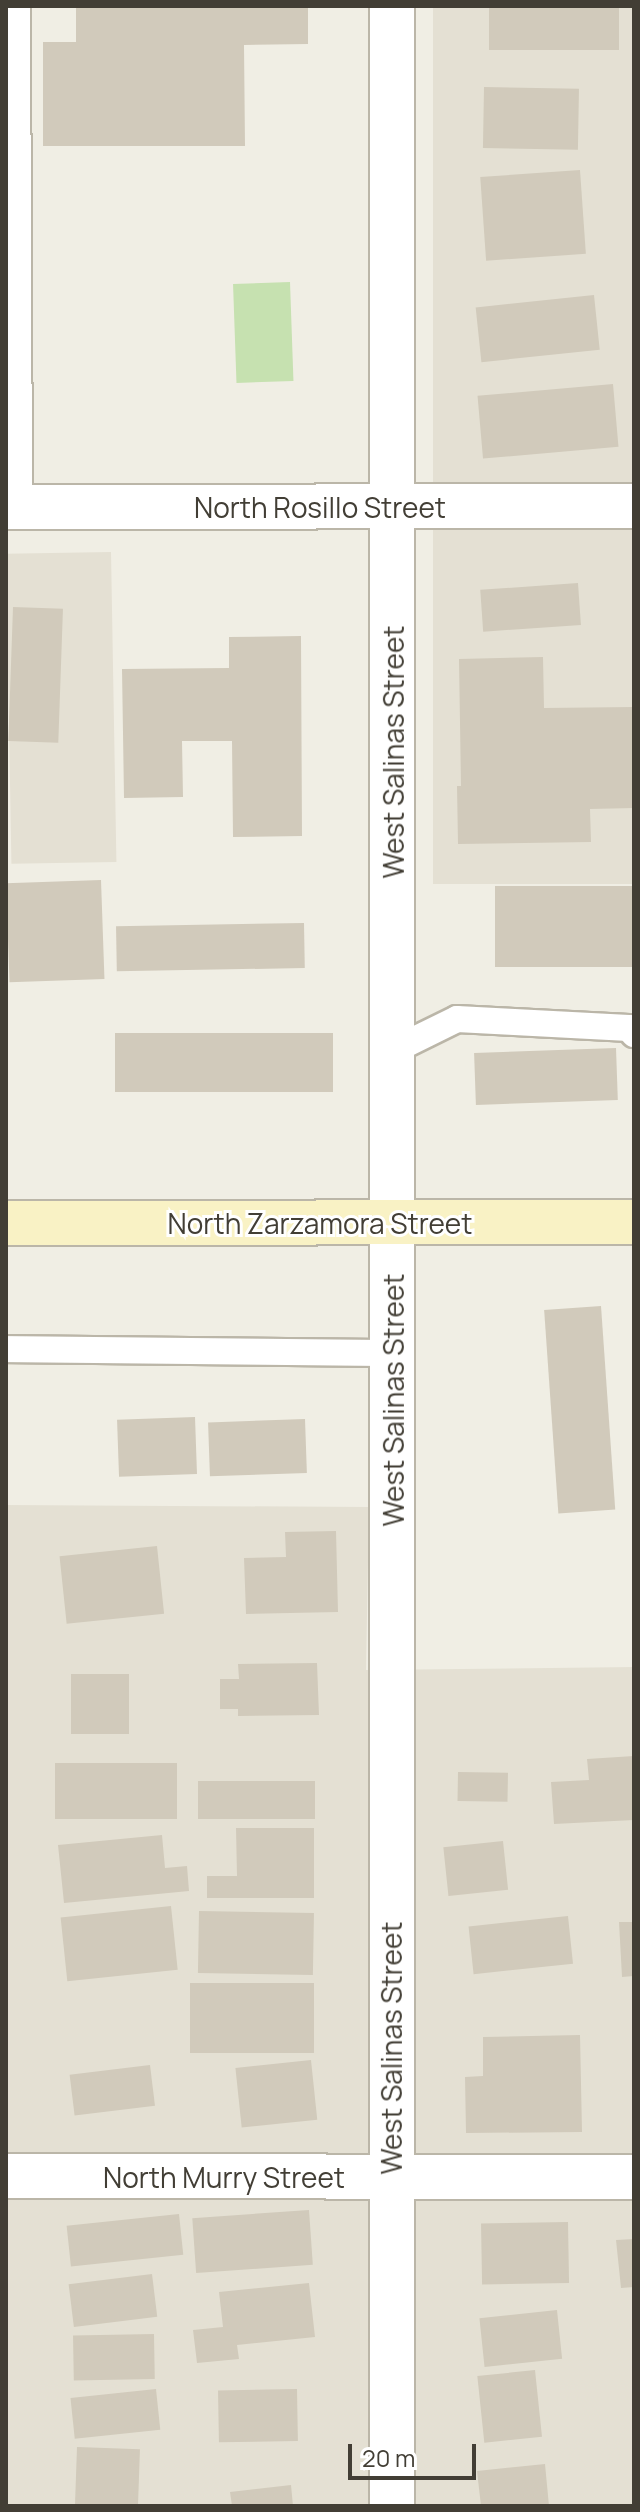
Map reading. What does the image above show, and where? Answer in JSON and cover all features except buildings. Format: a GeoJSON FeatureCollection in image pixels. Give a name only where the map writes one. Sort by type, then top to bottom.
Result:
{"type":"FeatureCollection","features":[{"type":"Feature","properties":{"kind":"main road","name":"North Zarzamora Street"},"geometry":{"type":"LineString","coordinates":[[6,1223],[634,1222]]}},
{"type":"Feature","properties":{"kind":"street","name":"West Salinas Street"},"geometry":{"type":"LineString","coordinates":[[392,6],[392,2506]]}},
{"type":"Feature","properties":{"kind":"street","name":"North Rosillo Street"},"geometry":{"type":"LineString","coordinates":[[12,507],[634,506]]}},
{"type":"Feature","properties":{"kind":"street","name":"North Murry Street"},"geometry":{"type":"LineString","coordinates":[[6,2176],[634,2177]]}},
{"type":"Feature","properties":{"kind":"lane"},"geometry":{"type":"LineString","coordinates":[[12,507],[17,6]]}},
{"type":"Feature","properties":{"kind":"lane"},"geometry":{"type":"LineString","coordinates":[[394,1050],[457,1019],[629,1028],[634,1034]]}},
{"type":"Feature","properties":{"kind":"lane"},"geometry":{"type":"LineString","coordinates":[[6,1349],[394,1353]]}},
{"type":"Feature","properties":{"kind":"shaded area"},"geometry":{"type":"Polygon","coordinates":[[[433,6],[634,6],[634,884],[433,884],[433,6]]]}},
{"type":"Feature","properties":{"kind":"shaded area"},"geometry":{"type":"Polygon","coordinates":[[[111,552],[116,862],[11,864],[6,554],[111,552]]]}},
{"type":"Feature","properties":{"kind":"shaded area"},"geometry":{"type":"Polygon","coordinates":[[[6,1505],[369,1507],[366,1670],[634,1667],[634,2506],[6,2506],[6,1505]]]}},
{"type":"Feature","properties":{"kind":"green space"},"geometry":{"type":"Polygon","coordinates":[[[290,282],[293,381],[236,383],[233,284],[290,282]]]}}]}
